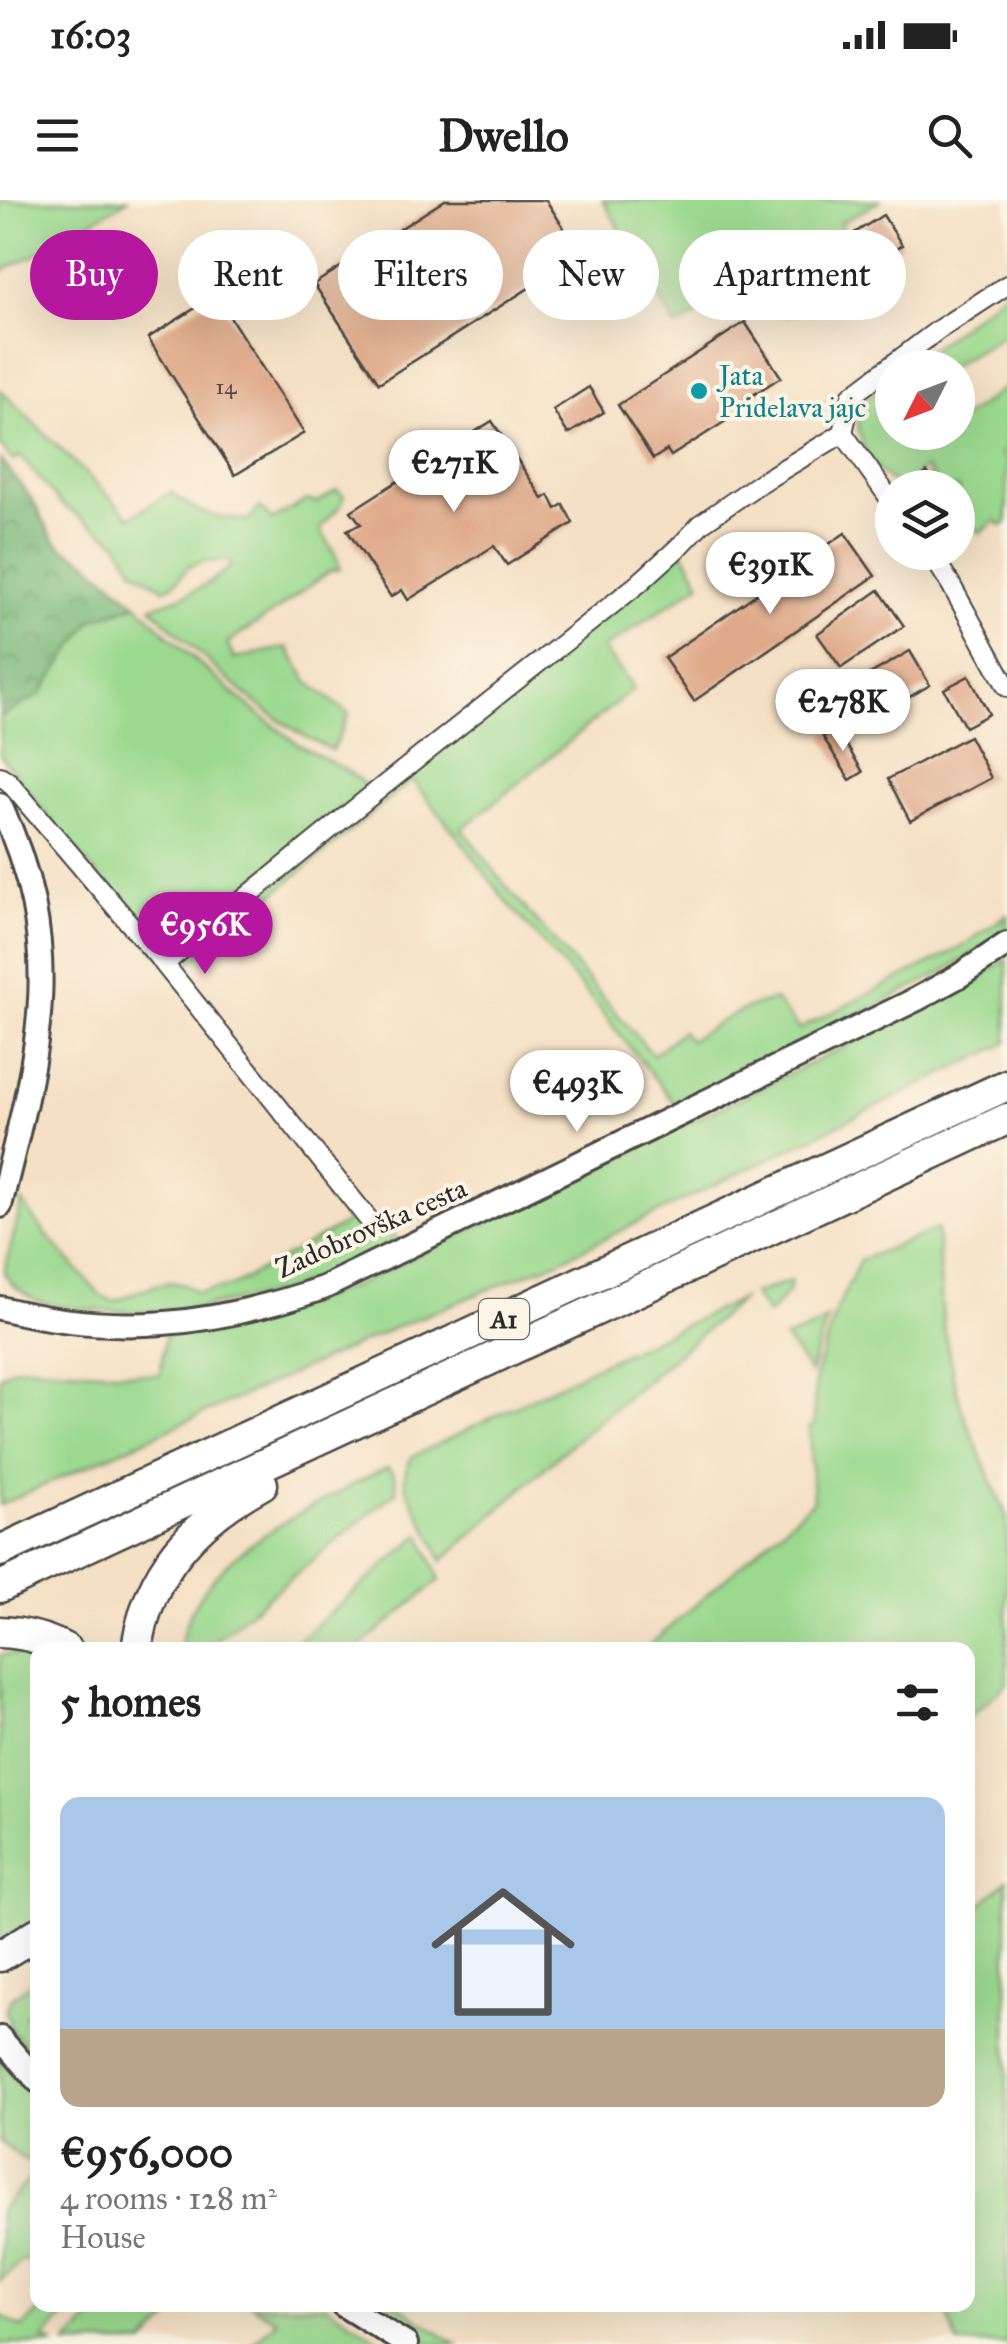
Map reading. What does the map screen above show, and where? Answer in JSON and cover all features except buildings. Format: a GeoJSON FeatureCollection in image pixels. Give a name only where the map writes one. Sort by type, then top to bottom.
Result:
{"type":"FeatureCollection","features":[{"type":"Feature","properties":{"kind":"highway","name":"A1"},"geometry":{"type":"LineString","coordinates":[[0,1551],[1007,1085]]}},
{"type":"Feature","properties":{"kind":"highway","name":"A1"},"geometry":{"type":"LineString","coordinates":[[0,1587],[1007,1120]]}},
{"type":"Feature","properties":{"kind":"highway"},"geometry":{"type":"LineString","coordinates":[[139,1642],[151,1592],[193,1534],[240,1496],[316,1457],[362,1420]]}},
{"type":"Feature","properties":{"kind":"highway"},"geometry":{"type":"LineString","coordinates":[[0,1632],[22,1633],[48,1642]]}},
{"type":"Feature","properties":{"kind":"highway"},"geometry":{"type":"LineString","coordinates":[[0,1956],[30,1937]]}},
{"type":"Feature","properties":{"kind":"highway"},"geometry":{"type":"LineString","coordinates":[[0,1975],[30,1958]]}},
{"type":"Feature","properties":{"kind":"main road"},"geometry":{"type":"LineString","coordinates":[[0,805],[32,895],[42,994],[36,1052],[0,1206]]}},
{"type":"Feature","properties":{"kind":"main road","name":"Zadobrovška cesta"},"geometry":{"type":"LineString","coordinates":[[0,1308],[46,1318],[147,1326],[244,1312],[322,1288],[917,999],[1007,944]]}},
{"type":"Feature","properties":{"kind":"main road"},"geometry":{"type":"LineString","coordinates":[[0,2038],[30,2072]]}},
{"type":"Feature","properties":{"kind":"main road"},"geometry":{"type":"LineString","coordinates":[[354,2312],[406,2344]]}},
{"type":"Feature","properties":{"kind":"street"},"geometry":{"type":"LineString","coordinates":[[164,964],[638,584],[702,523],[843,433],[851,396],[938,330],[1007,286]]}},
{"type":"Feature","properties":{"kind":"street"},"geometry":{"type":"LineString","coordinates":[[843,433],[875,478]]}},
{"type":"Feature","properties":{"kind":"street"},"geometry":{"type":"LineString","coordinates":[[942,570],[1007,687]]}},
{"type":"Feature","properties":{"kind":"street"},"geometry":{"type":"LineString","coordinates":[[0,776],[164,964],[369,1220]]}},
{"type":"Feature","properties":{"kind":"green space"},"geometry":{"type":"Polygon","coordinates":[[[0,200],[127,200],[77,230],[30,230],[30,257],[0,274],[0,200]]]}},
{"type":"Feature","properties":{"kind":"green space"},"geometry":{"type":"Polygon","coordinates":[[[603,200],[882,200],[840,223],[843,230],[679,230],[679,320],[688,320],[676,327],[659,297],[659,230],[620,230],[603,200]]]}},
{"type":"Feature","properties":{"kind":"green space"},"geometry":{"type":"Polygon","coordinates":[[[1007,290],[1007,333],[975,352],[930,350],[1007,290]]]}},
{"type":"Feature","properties":{"kind":"green space"},"geometry":{"type":"Polygon","coordinates":[[[1007,386],[1007,448],[1001,454],[1007,461],[1007,523],[1002,526],[996,521],[979,533],[975,528],[975,470],[879,470],[867,453],[858,428],[858,416],[875,392],[875,450],[975,450],[975,409],[1007,386]]]}},
{"type":"Feature","properties":{"kind":"green space"},"geometry":{"type":"Polygon","coordinates":[[[0,390],[130,517],[171,492],[207,514],[248,520],[260,507],[272,520],[307,500],[317,503],[337,490],[344,496],[342,504],[320,528],[340,569],[330,571],[227,643],[234,659],[287,647],[308,682],[349,714],[332,750],[258,705],[151,607],[203,586],[231,566],[230,561],[188,567],[164,589],[134,569],[117,542],[61,504],[20,456],[13,461],[0,445],[0,390]]]}},
{"type":"Feature","properties":{"kind":"green space"},"geometry":{"type":"Polygon","coordinates":[[[0,459],[33,501],[53,539],[88,562],[137,604],[92,620],[41,694],[0,717],[0,459]]]}},
{"type":"Feature","properties":{"kind":"green space"},"geometry":{"type":"Polygon","coordinates":[[[683,551],[701,583],[603,649],[634,688],[462,829],[510,891],[653,1055],[682,1031],[690,1040],[742,1011],[775,1000],[799,1029],[960,948],[1007,915],[1007,931],[942,973],[676,1105],[590,997],[505,900],[412,780],[179,972],[176,963],[683,551]]]}},
{"type":"Feature","properties":{"kind":"green space"},"geometry":{"type":"Polygon","coordinates":[[[137,604],[255,711],[297,743],[364,784],[364,791],[176,944],[155,942],[0,755],[0,717],[70,649],[92,620],[137,604]]]}},
{"type":"Feature","properties":{"kind":"green space"},"geometry":{"type":"Polygon","coordinates":[[[1007,959],[1007,1043],[558,1261],[394,1328],[0,1505],[0,1376],[13,1368],[160,1375],[165,1336],[255,1322],[356,1285],[918,1011],[1007,959]]]}},
{"type":"Feature","properties":{"kind":"green space"},"geometry":{"type":"Polygon","coordinates":[[[308,1153],[369,1230],[383,1220],[397,1240],[279,1293],[177,1312],[60,1306],[35,1300],[13,1285],[4,1273],[22,1202],[101,1296],[114,1301],[167,1283],[187,1286],[197,1293],[232,1286],[348,1222],[306,1157],[308,1153]]]}},
{"type":"Feature","properties":{"kind":"green space"},"geometry":{"type":"Polygon","coordinates":[[[937,1229],[943,1323],[953,1376],[962,1410],[1007,1518],[1007,1684],[975,1712],[975,1642],[653,1642],[813,1501],[809,1428],[814,1426],[815,1377],[836,1311],[860,1260],[937,1229]]]}},
{"type":"Feature","properties":{"kind":"green space"},"geometry":{"type":"Polygon","coordinates":[[[791,1281],[789,1291],[768,1315],[753,1294],[791,1281]]]}},
{"type":"Feature","properties":{"kind":"green space"},"geometry":{"type":"Polygon","coordinates":[[[743,1298],[562,1452],[442,1561],[406,1488],[406,1472],[412,1457],[743,1298]]]}},
{"type":"Feature","properties":{"kind":"green space"},"geometry":{"type":"Polygon","coordinates":[[[827,1319],[810,1373],[785,1338],[827,1319]]]}},
{"type":"Feature","properties":{"kind":"green space"},"geometry":{"type":"Polygon","coordinates":[[[388,1468],[395,1476],[397,1491],[213,1642],[182,1642],[199,1598],[236,1556],[284,1522],[388,1468]]]}},
{"type":"Feature","properties":{"kind":"green space"},"geometry":{"type":"Polygon","coordinates":[[[421,1534],[440,1580],[366,1642],[296,1642],[421,1534]]]}},
{"type":"Feature","properties":{"kind":"green space"},"geometry":{"type":"Polygon","coordinates":[[[0,1655],[30,1657],[30,1925],[0,1943],[0,1655]]]}},
{"type":"Feature","properties":{"kind":"green space"},"geometry":{"type":"Polygon","coordinates":[[[1007,1880],[1007,2344],[958,2344],[947,2312],[975,2312],[975,1910],[1007,1880]]]}},
{"type":"Feature","properties":{"kind":"green space"},"geometry":{"type":"Polygon","coordinates":[[[30,1984],[30,2010],[25,2015],[30,2025],[30,2052],[12,2031],[6,2011],[11,1999],[30,1984]]]}},
{"type":"Feature","properties":{"kind":"green space"},"geometry":{"type":"Polygon","coordinates":[[[0,2061],[30,2094],[30,2164],[0,2142],[0,2061]]]}},
{"type":"Feature","properties":{"kind":"green space"},"geometry":{"type":"Polygon","coordinates":[[[30,2179],[30,2264],[24,2259],[0,2281],[0,2209],[30,2179]]]}},
{"type":"Feature","properties":{"kind":"green space"},"geometry":{"type":"Polygon","coordinates":[[[39,2312],[69,2312],[44,2339],[55,2344],[0,2344],[0,2315],[22,2328],[39,2312]]]}},
{"type":"Feature","properties":{"kind":"green space"},"geometry":{"type":"Polygon","coordinates":[[[177,2312],[144,2344],[67,2344],[98,2313],[177,2312]]]}},
{"type":"Feature","properties":{"kind":"green space"},"geometry":{"type":"Polygon","coordinates":[[[264,2312],[336,2312],[387,2344],[252,2344],[277,2320],[264,2312]]]}},
{"type":"Feature","properties":{"kind":"green space"},"geometry":{"type":"Polygon","coordinates":[[[379,2312],[408,2312],[457,2344],[432,2344],[379,2312]]]}},
{"type":"Feature","properties":{"kind":"place","name":"Jata Pridelava jajc"},"geometry":{"type":"Point","coordinates":[699,391]}}]}
